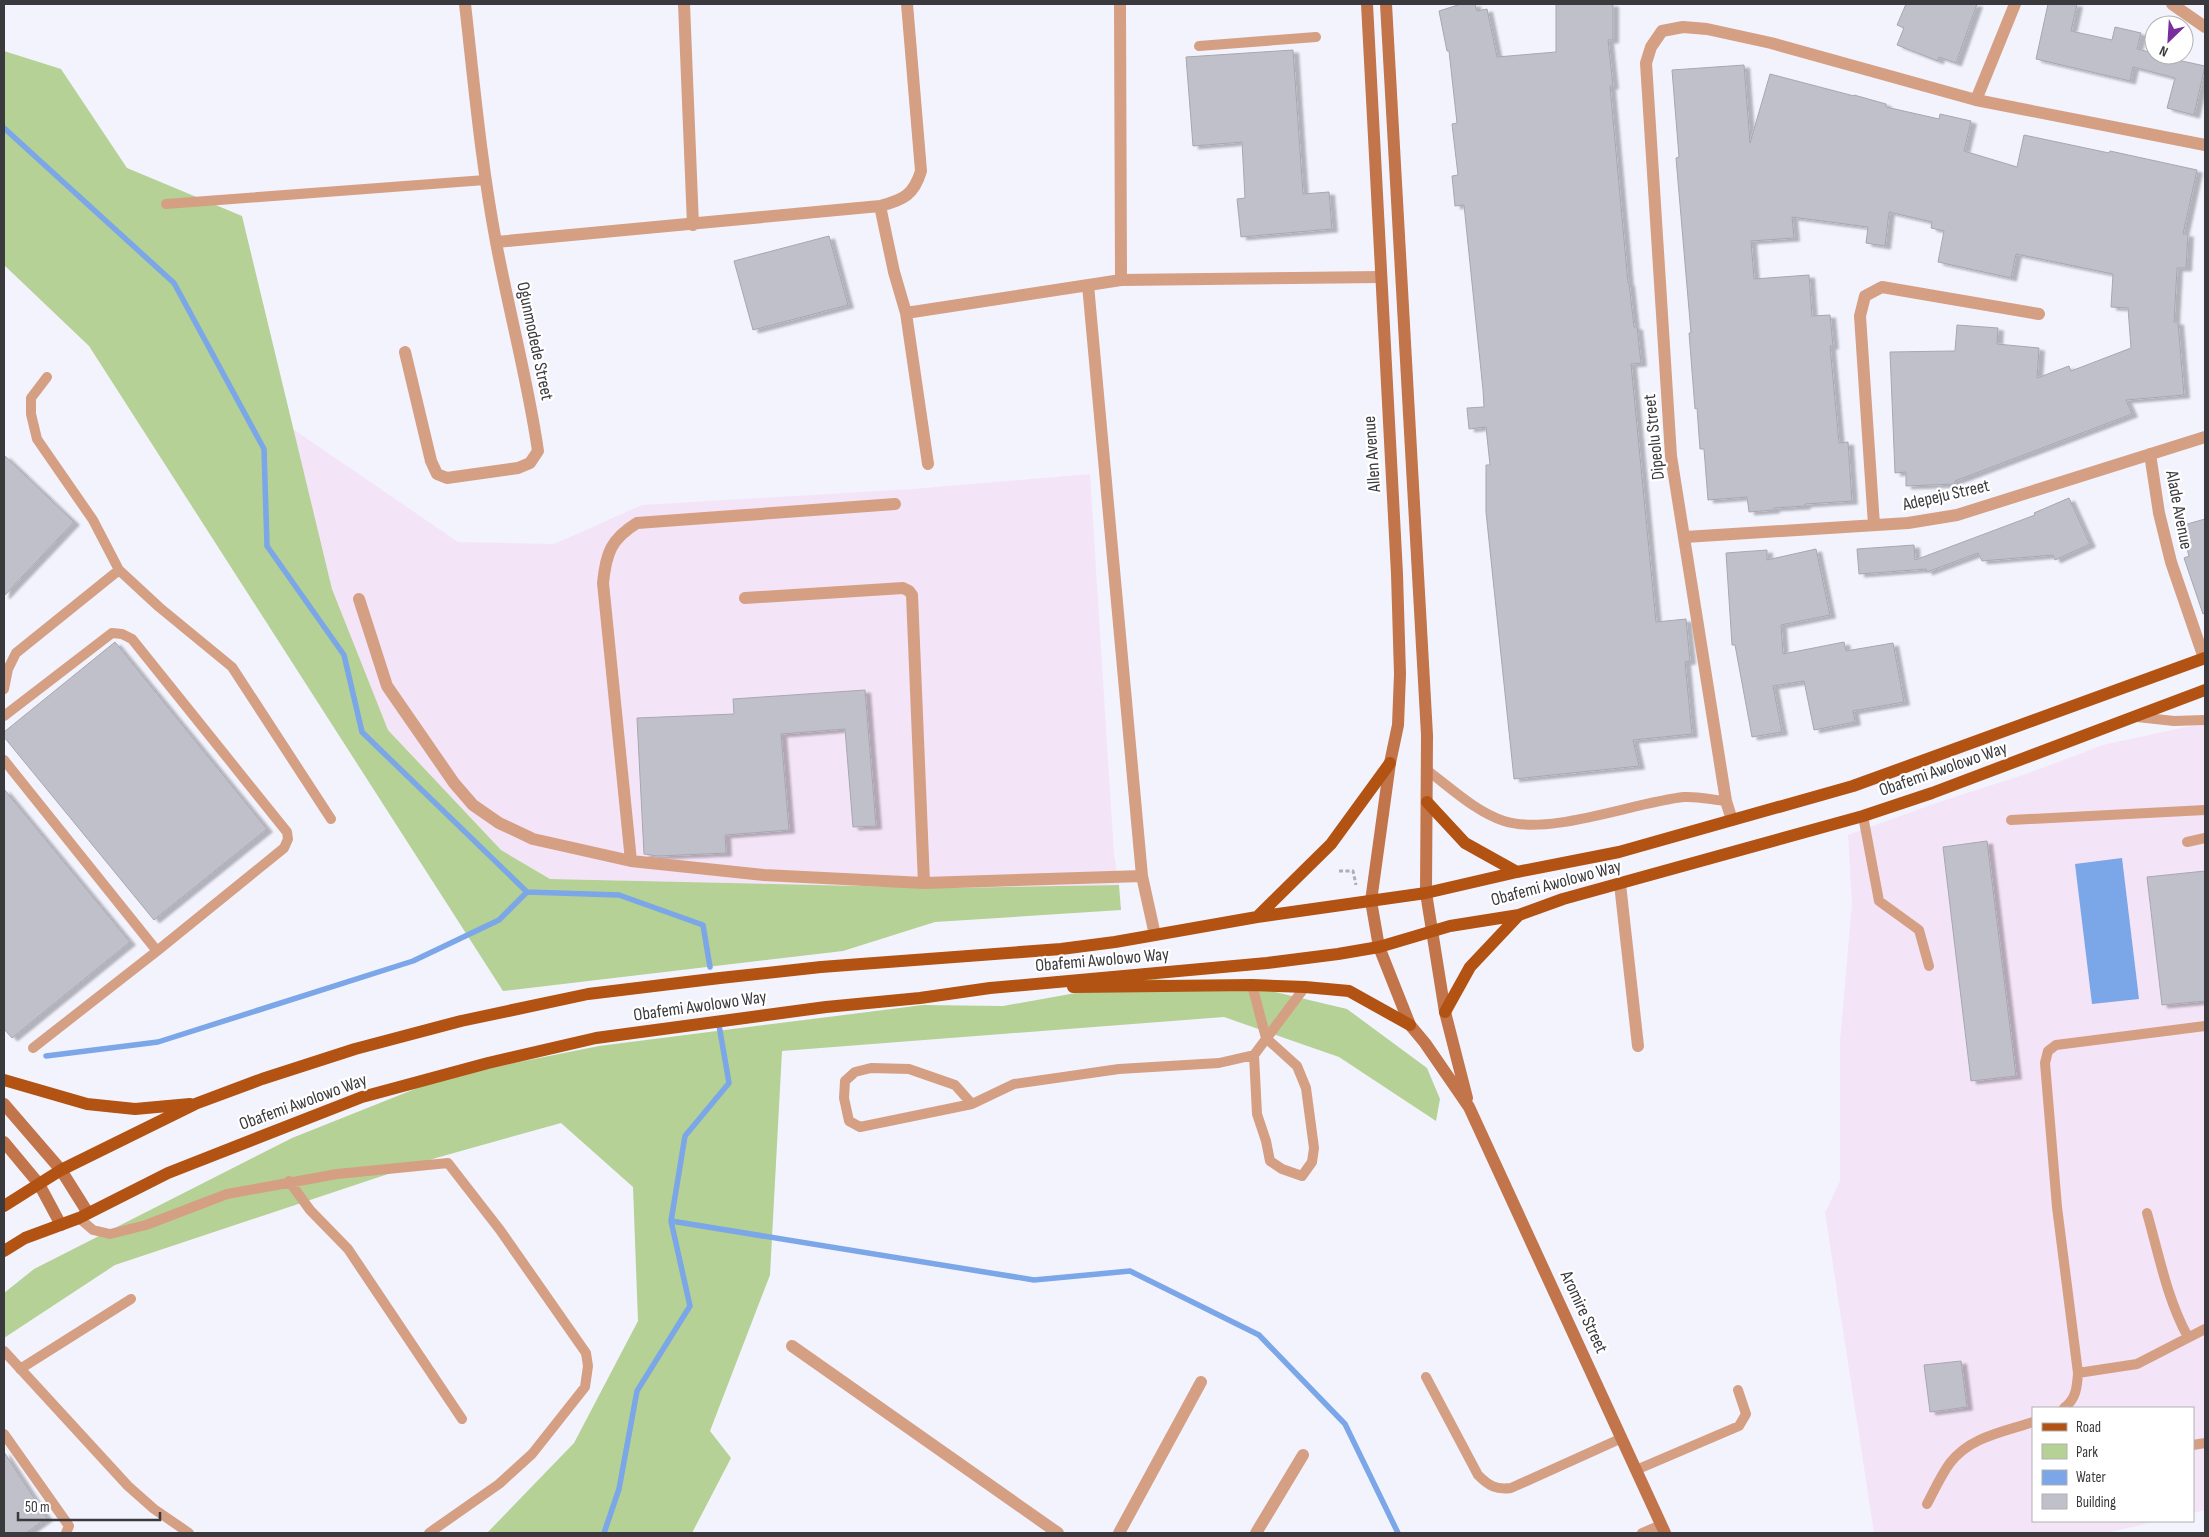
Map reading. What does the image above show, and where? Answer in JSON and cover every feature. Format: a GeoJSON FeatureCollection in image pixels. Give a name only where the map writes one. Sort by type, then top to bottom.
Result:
{"type":"FeatureCollection","features":[{"type":"Feature","properties":{"kind":"main road","name":"Allen Avenue"},"geometry":{"type":"LineString","coordinates":[[1367,4],[1397,574],[1400,674],[1398,725],[1365,902],[1379,948]]}},
{"type":"Feature","properties":{"kind":"main road"},"geometry":{"type":"LineString","coordinates":[[1386,4],[1411,414],[1428,771],[1426,893]]}},
{"type":"Feature","properties":{"kind":"main road","name":"Obafemi Awolowo Way"},"geometry":{"type":"LineString","coordinates":[[4,1206],[61,1170],[195,1104],[262,1079],[355,1049],[461,1021],[588,994],[821,967],[1061,949],[1154,936],[1257,917],[1426,893],[1517,872],[1620,852],[1853,786],[2205,658]]}},
{"type":"Feature","properties":{"kind":"main road","name":"Obafemi Awolowo Way"},"geometry":{"type":"LineString","coordinates":[[4,1251],[25,1238],[83,1216],[168,1173],[362,1098],[488,1063],[596,1038],[826,1007],[920,998],[990,988],[1267,964],[1379,948],[1450,926],[1519,915],[1562,899],[1863,816],[1932,793],[2137,718],[2205,690]]}},
{"type":"Feature","properties":{"kind":"main road"},"geometry":{"type":"LineString","coordinates":[[1257,917],[1331,844],[1390,763]]}},
{"type":"Feature","properties":{"kind":"main road"},"geometry":{"type":"LineString","coordinates":[[1427,802],[1465,843],[1517,872]]}},
{"type":"Feature","properties":{"kind":"main road","name":"Aromire Street"},"geometry":{"type":"LineString","coordinates":[[1426,893],[1445,1012],[1469,1107]]}},
{"type":"Feature","properties":{"kind":"main road"},"geometry":{"type":"LineString","coordinates":[[1445,1012],[1470,968],[1519,915]]}},
{"type":"Feature","properties":{"kind":"main road","name":"Aromire Street"},"geometry":{"type":"LineString","coordinates":[[1379,948],[1410,1025],[1425,1043],[1469,1107],[1663,1529]]}},
{"type":"Feature","properties":{"kind":"main road"},"geometry":{"type":"LineString","coordinates":[[990,988],[1252,985],[1305,987],[1357,994],[1410,1025]]}},
{"type":"Feature","properties":{"kind":"main road"},"geometry":{"type":"LineString","coordinates":[[4,1080],[87,1104],[135,1109],[195,1104]]}},
{"type":"Feature","properties":{"kind":"main road"},"geometry":{"type":"LineString","coordinates":[[4,1104],[61,1170],[83,1216]]}},
{"type":"Feature","properties":{"kind":"main road"},"geometry":{"type":"LineString","coordinates":[[4,1142],[39,1184],[61,1225]]}},
{"type":"Feature","properties":{"kind":"street","name":"Ogunmodede Street"},"geometry":{"type":"LineString","coordinates":[[405,352],[431,461],[438,474],[446,478],[518,468],[530,463],[538,451],[485,180],[465,4]]}},
{"type":"Feature","properties":{"kind":"street"},"geometry":{"type":"LineString","coordinates":[[684,4],[693,225]]}},
{"type":"Feature","properties":{"kind":"street"},"geometry":{"type":"LineString","coordinates":[[496,242],[880,206],[894,203],[908,196],[917,184],[921,171],[907,4]]}},
{"type":"Feature","properties":{"kind":"street"},"geometry":{"type":"LineString","coordinates":[[1120,4],[1121,280]]}},
{"type":"Feature","properties":{"kind":"street"},"geometry":{"type":"LineString","coordinates":[[2015,4],[1976,100],[2205,145]]}},
{"type":"Feature","properties":{"kind":"street"},"geometry":{"type":"LineString","coordinates":[[2172,4],[2205,27]]}},
{"type":"Feature","properties":{"kind":"street","name":"Dipeolu Street"},"geometry":{"type":"LineString","coordinates":[[1732,820],[1726,801],[1686,537],[1671,456],[1646,63],[1651,47],[1662,31],[1683,27],[1707,29],[1771,43],[1976,100]]}},
{"type":"Feature","properties":{"kind":"street"},"geometry":{"type":"LineString","coordinates":[[880,206],[894,272],[906,313],[928,464]]}},
{"type":"Feature","properties":{"kind":"street"},"geometry":{"type":"LineString","coordinates":[[906,313],[1121,280],[1380,277]]}},
{"type":"Feature","properties":{"kind":"street"},"geometry":{"type":"LineString","coordinates":[[1088,285],[1142,876],[1154,936]]}},
{"type":"Feature","properties":{"kind":"street"},"geometry":{"type":"LineString","coordinates":[[1874,525],[1860,316],[1865,296],[1882,287],[2039,314]]}},
{"type":"Feature","properties":{"kind":"street","name":"Adepeju Street"},"geometry":{"type":"LineString","coordinates":[[1686,537],[1908,523],[1957,515],[2205,437]]}},
{"type":"Feature","properties":{"kind":"street","name":"Alade Avenue"},"geometry":{"type":"LineString","coordinates":[[2150,454],[2159,513],[2171,562],[2205,658]]}},
{"type":"Feature","properties":{"kind":"street"},"geometry":{"type":"LineString","coordinates":[[631,861],[603,583],[605,562],[611,546],[624,531],[637,523],[895,504]]}},
{"type":"Feature","properties":{"kind":"street"},"geometry":{"type":"LineString","coordinates":[[745,598],[903,588],[912,595],[924,883]]}},
{"type":"Feature","properties":{"kind":"street"},"geometry":{"type":"LineString","coordinates":[[359,600],[387,686],[454,783],[472,804],[499,824],[533,839],[631,861],[764,875],[924,883],[1142,876]]}},
{"type":"Feature","properties":{"kind":"street"},"geometry":{"type":"LineString","coordinates":[[1620,884],[1638,1046]]}},
{"type":"Feature","properties":{"kind":"street"},"geometry":{"type":"LineString","coordinates":[[792,1346],[1058,1533]]}},
{"type":"Feature","properties":{"kind":"street"},"geometry":{"type":"LineString","coordinates":[[1119,1533],[1201,1382]]}},
{"type":"Feature","properties":{"kind":"street"},"geometry":{"type":"LineString","coordinates":[[1256,1533],[1303,1455]]}},
{"type":"Feature","properties":{"kind":"lane"},"geometry":{"type":"LineString","coordinates":[[1199,46],[1316,37]]}},
{"type":"Feature","properties":{"kind":"lane"},"geometry":{"type":"LineString","coordinates":[[166,204],[485,180]]}},
{"type":"Feature","properties":{"kind":"lane"},"geometry":{"type":"LineString","coordinates":[[47,378],[31,398],[30,414],[36,439],[93,520],[119,570],[159,607],[232,667],[331,819]]}},
{"type":"Feature","properties":{"kind":"lane"},"geometry":{"type":"LineString","coordinates":[[4,689],[8,670],[16,653],[119,570]]}},
{"type":"Feature","properties":{"kind":"lane"},"geometry":{"type":"LineString","coordinates":[[4,716],[112,633],[122,634],[132,639],[287,832],[288,839],[284,848],[33,1048]]}},
{"type":"Feature","properties":{"kind":"lane"},"geometry":{"type":"LineString","coordinates":[[2137,718],[2174,721],[2205,720]]}},
{"type":"Feature","properties":{"kind":"lane"},"geometry":{"type":"LineString","coordinates":[[4,760],[157,951]]}},
{"type":"Feature","properties":{"kind":"lane"},"geometry":{"type":"LineString","coordinates":[[1428,771],[1485,812],[1504,822],[1526,824],[1561,822],[1686,797],[1726,801]]}},
{"type":"Feature","properties":{"kind":"lane"},"geometry":{"type":"LineString","coordinates":[[2010,820],[2205,810]]}},
{"type":"Feature","properties":{"kind":"lane"},"geometry":{"type":"LineString","coordinates":[[1863,816],[1879,901],[1919,930],[1929,966]]}},
{"type":"Feature","properties":{"kind":"lane"},"geometry":{"type":"LineString","coordinates":[[2187,842],[2205,838]]}},
{"type":"Feature","properties":{"kind":"lane"},"geometry":{"type":"LineString","coordinates":[[1252,985],[1266,1038],[1297,1066],[1306,1088],[1314,1148],[1312,1162],[1302,1176],[1282,1169],[1270,1161],[1257,1114],[1254,1055],[1266,1038],[1305,987]]}},
{"type":"Feature","properties":{"kind":"lane"},"geometry":{"type":"LineString","coordinates":[[2065,1407],[2073,1399],[2077,1389],[2078,1373],[2057,1208],[2045,1063],[2048,1051],[2058,1045],[2205,1026]]}},
{"type":"Feature","properties":{"kind":"lane"},"geometry":{"type":"LineString","coordinates":[[972,1104],[955,1085],[909,1069],[871,1068],[855,1072],[844,1081],[844,1098],[849,1121],[860,1127],[972,1104],[1014,1084],[1118,1069],[1219,1064],[1254,1055]]}},
{"type":"Feature","properties":{"kind":"lane"},"geometry":{"type":"LineString","coordinates":[[83,1216],[93,1230],[110,1234],[127,1231],[228,1194],[289,1181],[346,1173],[448,1163],[500,1230],[586,1353],[588,1366],[584,1388],[532,1454],[499,1484],[429,1533]]}},
{"type":"Feature","properties":{"kind":"lane"},"geometry":{"type":"LineString","coordinates":[[289,1181],[310,1210],[348,1249],[462,1419]]}},
{"type":"Feature","properties":{"kind":"lane"},"geometry":{"type":"LineString","coordinates":[[2147,1213],[2169,1292],[2188,1337]]}},
{"type":"Feature","properties":{"kind":"lane"},"geometry":{"type":"LineString","coordinates":[[20,1369],[131,1299]]}},
{"type":"Feature","properties":{"kind":"lane"},"geometry":{"type":"LineString","coordinates":[[2078,1373],[2136,1364],[2205,1329]]}},
{"type":"Feature","properties":{"kind":"lane"},"geometry":{"type":"LineString","coordinates":[[4,1351],[128,1486],[154,1509],[189,1533]]}},
{"type":"Feature","properties":{"kind":"lane"},"geometry":{"type":"LineString","coordinates":[[1426,1376],[1478,1475],[1488,1485],[1500,1489],[1512,1488],[1622,1438]]}},
{"type":"Feature","properties":{"kind":"lane"},"geometry":{"type":"LineString","coordinates":[[1636,1470],[1739,1426],[1745,1420],[1746,1414],[1738,1390]]}},
{"type":"Feature","properties":{"kind":"lane"},"geometry":{"type":"LineString","coordinates":[[1927,1504],[1949,1464],[1960,1452],[1976,1440],[2032,1422]]}},
{"type":"Feature","properties":{"kind":"lane"},"geometry":{"type":"LineString","coordinates":[[4,1434],[69,1526],[66,1533]]}},
{"type":"Feature","properties":{"kind":"lane"},"geometry":{"type":"LineString","coordinates":[[1642,1533],[1663,1529]]}},
{"type":"Feature","properties":{"kind":"path"},"geometry":{"type":"LineString","coordinates":[[1339,871],[1354,871],[1365,902]]}},
{"type":"Feature","properties":{"kind":"shaded area"},"geometry":{"type":"Polygon","coordinates":[[[293,429],[458,542],[554,544],[642,505],[912,489],[1090,474],[1114,854],[1119,885],[947,888],[550,879],[501,850],[388,730],[332,589],[293,429]]]}},
{"type":"Feature","properties":{"kind":"shaded area"},"geometry":{"type":"Polygon","coordinates":[[[2205,725],[2205,1510],[2194,1513],[2194,1407],[2032,1407],[2032,1522],[2154,1522],[2105,1533],[1874,1533],[1825,1213],[1840,1181],[1840,1041],[1852,903],[1848,835],[1939,802],[2029,773],[2103,745],[2190,726],[2205,725]]]}},
{"type":"Feature","properties":{"kind":"green space"},"geometry":{"type":"Polygon","coordinates":[[[4,51],[61,69],[127,168],[242,216],[332,589],[388,730],[501,850],[550,879],[947,888],[1119,885],[1121,910],[935,922],[843,951],[503,991],[89,346],[4,265],[4,51]]]}},
{"type":"Feature","properties":{"kind":"green space"},"geometry":{"type":"Polygon","coordinates":[[[1136,978],[1241,984],[1347,1009],[1427,1068],[1440,1099],[1436,1121],[1339,1057],[1224,1017],[782,1051],[770,1275],[710,1431],[731,1458],[692,1533],[487,1533],[574,1443],[638,1321],[633,1187],[561,1123],[436,1158],[115,1265],[4,1338],[4,1293],[34,1269],[292,1138],[445,1077],[599,1046],[923,1005],[1003,1006],[1087,991],[1136,978]]]}},
{"type":"Feature","properties":{"kind":"water"},"geometry":{"type":"Polygon","coordinates":[[[2122,858],[2139,999],[2092,1004],[2075,864],[2122,858]]]}},
{"type":"Feature","properties":{"kind":"building"},"geometry":{"type":"Polygon","coordinates":[[[1461,4],[1475,4],[1477,11],[1487,9],[1497,57],[1556,52],[1556,4],[1613,4],[1613,40],[1608,40],[1613,86],[1610,86],[1628,283],[1634,327],[1637,327],[1641,363],[1631,364],[1656,622],[1686,619],[1690,661],[1685,662],[1692,734],[1633,740],[1639,766],[1514,779],[1486,512],[1486,465],[1490,465],[1486,427],[1469,429],[1467,408],[1484,407],[1483,390],[1464,205],[1455,206],[1452,176],[1458,175],[1452,124],[1457,123],[1449,51],[1447,51],[1439,11],[1461,4]]]}},
{"type":"Feature","properties":{"kind":"building"},"geometry":{"type":"Polygon","coordinates":[[[1906,4],[1977,4],[1956,63],[1939,57],[1938,61],[1897,45],[1904,28],[1897,25],[1906,4]]]}},
{"type":"Feature","properties":{"kind":"building"},"geometry":{"type":"Polygon","coordinates":[[[2048,4],[2077,4],[2071,31],[2112,40],[2115,27],[2141,33],[2137,49],[2144,51],[2144,65],[2194,64],[2205,66],[2194,115],[2167,108],[2175,78],[2133,67],[2130,81],[2036,59],[2048,4]]]}},
{"type":"Feature","properties":{"kind":"building"},"geometry":{"type":"Polygon","coordinates":[[[1293,50],[1303,194],[1329,192],[1332,229],[1241,237],[1237,199],[1245,198],[1242,142],[1193,146],[1186,57],[1293,50]]]}},
{"type":"Feature","properties":{"kind":"building"},"geometry":{"type":"Polygon","coordinates":[[[1744,65],[1750,143],[1770,74],[1886,104],[1886,107],[1939,119],[1940,114],[1971,121],[1964,151],[2017,167],[2024,135],[2197,170],[2183,234],[2188,234],[2186,268],[2177,268],[2174,322],[2178,322],[2184,395],[2126,400],[2132,414],[1955,481],[1955,484],[1906,486],[1906,472],[1895,473],[1890,352],[1955,351],[1957,325],[1998,328],[1997,344],[2039,348],[2037,378],[2069,366],[2071,371],[2131,348],[2128,308],[2111,307],[2113,274],[2016,254],[2011,278],[1938,262],[1944,231],[1931,228],[1932,222],[1889,212],[1885,246],[1866,243],[1868,227],[1792,217],[1794,238],[1751,241],[1754,279],[1809,275],[1812,316],[1830,315],[1833,346],[1830,346],[1839,443],[1848,442],[1852,501],[1805,504],[1805,506],[1749,512],[1747,497],[1708,500],[1704,449],[1700,449],[1697,408],[1695,409],[1689,333],[1691,333],[1676,158],[1679,157],[1672,70],[1744,65]]]}},
{"type":"Feature","properties":{"kind":"building"},"geometry":{"type":"Polygon","coordinates":[[[829,236],[848,305],[753,330],[734,261],[829,236]]]}},
{"type":"Feature","properties":{"kind":"building"},"geometry":{"type":"Polygon","coordinates":[[[4,455],[74,522],[4,596],[4,455]]]}},
{"type":"Feature","properties":{"kind":"building"},"geometry":{"type":"Polygon","coordinates":[[[2069,498],[2090,544],[2055,560],[2053,555],[1982,561],[1978,553],[1927,572],[1926,569],[1859,574],[1857,549],[1914,545],[1915,560],[2035,515],[2034,513],[2069,498]]]}},
{"type":"Feature","properties":{"kind":"building"},"geometry":{"type":"Polygon","coordinates":[[[2205,519],[2205,613],[2203,614],[2184,558],[2189,556],[2180,526],[2205,519]]]}},
{"type":"Feature","properties":{"kind":"building"},"geometry":{"type":"Polygon","coordinates":[[[1816,549],[1830,615],[1781,625],[1783,654],[1844,642],[1846,651],[1893,643],[1904,702],[1853,711],[1855,722],[1814,730],[1804,681],[1773,686],[1782,732],[1752,737],[1735,645],[1732,645],[1726,553],[1767,550],[1767,560],[1816,549]]]}},
{"type":"Feature","properties":{"kind":"building"},"geometry":{"type":"Polygon","coordinates":[[[115,642],[267,829],[154,920],[4,737],[4,732],[115,642]]]}},
{"type":"Feature","properties":{"kind":"building"},"geometry":{"type":"Polygon","coordinates":[[[865,690],[876,826],[853,827],[845,729],[781,734],[789,830],[725,835],[726,853],[658,856],[644,854],[637,718],[734,714],[733,699],[865,690]]]}},
{"type":"Feature","properties":{"kind":"building"},"geometry":{"type":"Polygon","coordinates":[[[4,789],[130,942],[12,1038],[4,1029],[4,789]]]}},
{"type":"Feature","properties":{"kind":"building"},"geometry":{"type":"Polygon","coordinates":[[[1987,841],[2016,1076],[1971,1081],[1943,847],[1987,841]]]}},
{"type":"Feature","properties":{"kind":"building"},"geometry":{"type":"Polygon","coordinates":[[[2205,871],[2205,1001],[2162,1005],[2147,877],[2205,871]]]}},
{"type":"Feature","properties":{"kind":"building"},"geometry":{"type":"Polygon","coordinates":[[[1961,1361],[1967,1407],[1930,1412],[1924,1365],[1961,1361]]]}},
{"type":"Feature","properties":{"kind":"building"},"geometry":{"type":"Polygon","coordinates":[[[4,1452],[47,1518],[26,1533],[4,1533],[4,1452]]]}},
{"type":"Feature","properties":{"kind":"waterway"},"geometry":{"type":"LineString","coordinates":[[4,128],[174,283],[264,449],[267,546],[344,655],[362,732],[527,892],[619,895],[703,925],[710,967]]}},
{"type":"Feature","properties":{"kind":"waterway"},"geometry":{"type":"LineString","coordinates":[[46,1056],[158,1042],[413,961],[499,920],[527,892]]}},
{"type":"Feature","properties":{"kind":"waterway"},"geometry":{"type":"LineString","coordinates":[[604,1533],[619,1489],[637,1391],[690,1306],[671,1221],[685,1136],[729,1083],[719,1025]]}},
{"type":"Feature","properties":{"kind":"waterway"},"geometry":{"type":"LineString","coordinates":[[671,1221],[1034,1280],[1130,1271],[1259,1335],[1345,1424],[1398,1533]]}}]}
